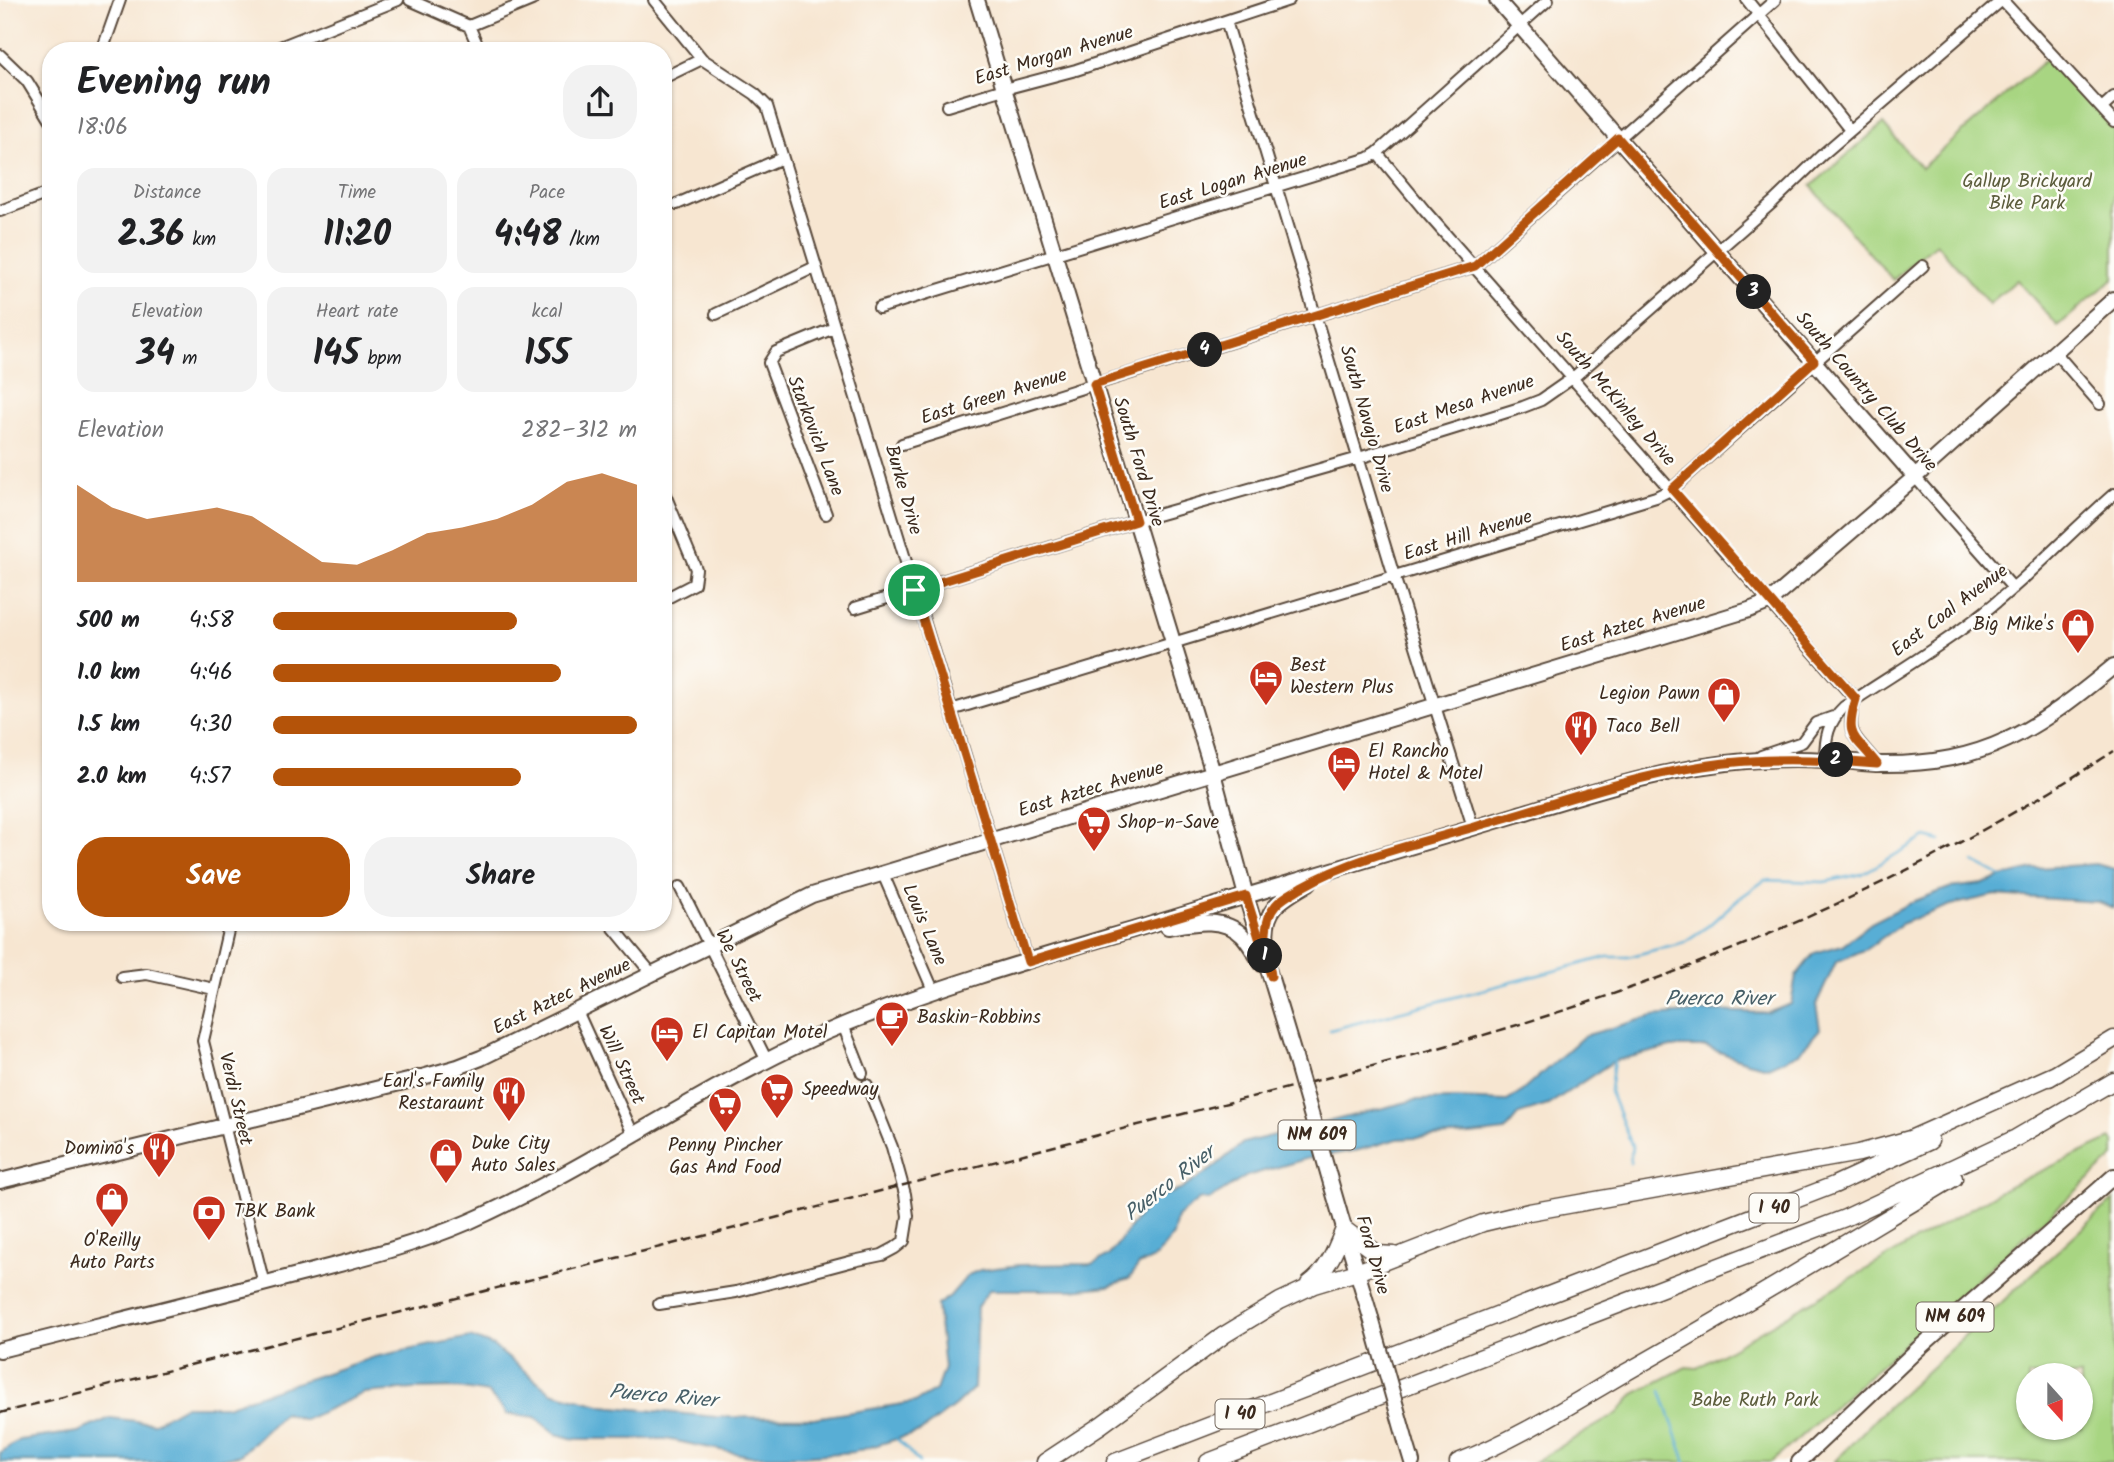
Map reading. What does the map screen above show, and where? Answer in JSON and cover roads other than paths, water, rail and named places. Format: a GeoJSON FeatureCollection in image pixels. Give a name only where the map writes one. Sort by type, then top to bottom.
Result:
{"type":"FeatureCollection","features":[{"type":"Feature","properties":{"kind":"highway","name":"I 40"},"geometry":{"type":"LineString","coordinates":[[1115,1462],[1834,1185],[1952,1131],[2114,1039]]}},
{"type":"Feature","properties":{"kind":"highway"},"geometry":{"type":"LineString","coordinates":[[1280,1301],[1314,1285],[1417,1250],[1483,1223],[1529,1212],[1859,1153],[1910,1139],[2058,1073]]}},
{"type":"Feature","properties":{"kind":"highway","name":"I 40"},"geometry":{"type":"LineString","coordinates":[[1208,1462],[1845,1218],[2015,1138],[2114,1081]]}},
{"type":"Feature","properties":{"kind":"highway"},"geometry":{"type":"LineString","coordinates":[[1458,1462],[1481,1454],[1698,1332],[2092,1095]]}},
{"type":"Feature","properties":{"kind":"highway"},"geometry":{"type":"LineString","coordinates":[[1045,1462],[1101,1425],[1224,1335],[1318,1278],[1334,1253],[1344,1229],[1377,1254],[1390,1256],[1417,1250]]}},
{"type":"Feature","properties":{"kind":"main road","name":"South Ford Drive"},"geometry":{"type":"LineString","coordinates":[[977,0],[1213,773],[1246,896]]}},
{"type":"Feature","properties":{"kind":"main road","name":"South Country Club Drive"},"geometry":{"type":"LineString","coordinates":[[1497,0],[1915,477]]}},
{"type":"Feature","properties":{"kind":"main road","name":"East Aztec Avenue"},"geometry":{"type":"LineString","coordinates":[[0,1181],[458,1067],[812,895],[1749,610],[1769,601],[1915,477],[2114,299]]}},
{"type":"Feature","properties":{"kind":"main road"},"geometry":{"type":"LineString","coordinates":[[0,1350],[394,1249],[467,1222],[517,1198],[767,1061],[843,1025],[933,990],[1630,781],[1704,765],[1749,761],[1930,763],[1966,756],[1992,747],[2042,722],[2114,666]]}},
{"type":"Feature","properties":{"kind":"main road"},"geometry":{"type":"LineString","coordinates":[[1271,976],[1265,930],[1269,915],[1276,904],[1311,882],[1356,863]]}},
{"type":"Feature","properties":{"kind":"main road","name":"NM 609"},"geometry":{"type":"LineString","coordinates":[[1246,896],[1271,976]]}},
{"type":"Feature","properties":{"kind":"main road"},"geometry":{"type":"LineString","coordinates":[[1084,945],[1182,925],[1208,922],[1222,924],[1232,927],[1243,936],[1271,976]]}},
{"type":"Feature","properties":{"kind":"main road","name":"Ford Drive"},"geometry":{"type":"LineString","coordinates":[[1271,976],[1412,1462]]}},
{"type":"Feature","properties":{"kind":"main road","name":"NM 609"},"geometry":{"type":"LineString","coordinates":[[1799,1462],[1918,1349],[2114,1176]]}},
{"type":"Feature","properties":{"kind":"street"},"geometry":{"type":"LineString","coordinates":[[105,42],[120,0]]}},
{"type":"Feature","properties":{"kind":"street"},"geometry":{"type":"LineString","coordinates":[[293,42],[398,0]]}},
{"type":"Feature","properties":{"kind":"street"},"geometry":{"type":"LineString","coordinates":[[410,0],[469,26],[476,42]]}},
{"type":"Feature","properties":{"kind":"street","name":"Burke Drive"},"geometry":{"type":"LineString","coordinates":[[654,0],[702,59],[755,94],[767,106],[1028,962]]}},
{"type":"Feature","properties":{"kind":"street","name":"East Morgan Avenue"},"geometry":{"type":"LineString","coordinates":[[947,106],[1076,70],[1289,0]]}},
{"type":"Feature","properties":{"kind":"street","name":"East Logan Avenue"},"geometry":{"type":"LineString","coordinates":[[879,308],[1368,158],[1377,153],[1548,0]]}},
{"type":"Feature","properties":{"kind":"street"},"geometry":{"type":"LineString","coordinates":[[1747,0],[1850,130]]}},
{"type":"Feature","properties":{"kind":"street","name":"East Green Avenue"},"geometry":{"type":"LineString","coordinates":[[902,443],[1475,266],[1775,0]]}},
{"type":"Feature","properties":{"kind":"street"},"geometry":{"type":"LineString","coordinates":[[2002,0],[2114,122]]}},
{"type":"Feature","properties":{"kind":"street","name":"East Mesa Avenue"},"geometry":{"type":"LineString","coordinates":[[855,608],[1136,521],[1359,458],[1541,400],[1574,377],[1773,202],[1850,130],[2002,0]]}},
{"type":"Feature","properties":{"kind":"street"},"geometry":{"type":"LineString","coordinates":[[469,26],[527,1]]}},
{"type":"Feature","properties":{"kind":"street","name":"South Navajo Drive"},"geometry":{"type":"LineString","coordinates":[[1226,21],[1473,827]]}},
{"type":"Feature","properties":{"kind":"street"},"geometry":{"type":"LineString","coordinates":[[0,55],[27,81],[42,105]]}},
{"type":"Feature","properties":{"kind":"street"},"geometry":{"type":"LineString","coordinates":[[672,74],[702,59]]}},
{"type":"Feature","properties":{"kind":"street"},"geometry":{"type":"LineString","coordinates":[[2102,108],[2114,97]]}},
{"type":"Feature","properties":{"kind":"street","name":"South McKinley Drive"},"geometry":{"type":"LineString","coordinates":[[1377,153],[1856,699]]}},
{"type":"Feature","properties":{"kind":"street"},"geometry":{"type":"LineString","coordinates":[[677,204],[782,158]]}},
{"type":"Feature","properties":{"kind":"street"},"geometry":{"type":"LineString","coordinates":[[0,211],[42,195]]}},
{"type":"Feature","properties":{"kind":"street","name":"East Hill Avenue"},"geometry":{"type":"LineString","coordinates":[[951,710],[1656,497],[1672,489],[1923,266]]}},
{"type":"Feature","properties":{"kind":"street"},"geometry":{"type":"LineString","coordinates":[[716,314],[815,267]]}},
{"type":"Feature","properties":{"kind":"street","name":"Starkovich Lane"},"geometry":{"type":"LineString","coordinates":[[826,514],[769,363],[776,352],[834,328]]}},
{"type":"Feature","properties":{"kind":"street"},"geometry":{"type":"LineString","coordinates":[[2054,351],[2100,404]]}},
{"type":"Feature","properties":{"kind":"street","name":"South Country Club Drive"},"geometry":{"type":"LineString","coordinates":[[1915,477],[2013,588]]}},
{"type":"Feature","properties":{"kind":"street","name":"East Coal Avenue"},"geometry":{"type":"LineString","coordinates":[[1749,761],[1802,742],[1816,723],[1833,717],[1974,620],[2013,588],[2114,494]]}},
{"type":"Feature","properties":{"kind":"street"},"geometry":{"type":"LineString","coordinates":[[672,512],[696,569],[694,584],[672,595]]}},
{"type":"Feature","properties":{"kind":"street"},"geometry":{"type":"LineString","coordinates":[[1856,699],[1850,719],[1852,735],[1877,764]]}},
{"type":"Feature","properties":{"kind":"street"},"geometry":{"type":"LineString","coordinates":[[1825,760],[1825,742],[1833,717]]}},
{"type":"Feature","properties":{"kind":"street","name":"Louis Lane"},"geometry":{"type":"LineString","coordinates":[[883,874],[933,990]]}},
{"type":"Feature","properties":{"kind":"street","name":"We Street"},"geometry":{"type":"LineString","coordinates":[[680,887],[767,1061]]}},
{"type":"Feature","properties":{"kind":"street","name":"Verdi Street"},"geometry":{"type":"LineString","coordinates":[[228,931],[204,1041],[264,1284]]}},
{"type":"Feature","properties":{"kind":"street"},"geometry":{"type":"LineString","coordinates":[[616,931],[652,974]]}},
{"type":"Feature","properties":{"kind":"street"},"geometry":{"type":"LineString","coordinates":[[122,977],[147,974],[214,989]]}},
{"type":"Feature","properties":{"kind":"street","name":"Will Street"},"geometry":{"type":"LineString","coordinates":[[577,1011],[633,1134]]}},
{"type":"Feature","properties":{"kind":"street"},"geometry":{"type":"LineString","coordinates":[[843,1025],[862,1073]]}},
{"type":"Feature","properties":{"kind":"street"},"geometry":{"type":"LineString","coordinates":[[659,1304],[736,1292],[882,1255],[904,1241],[908,1216],[901,1177],[867,1085]]}},
{"type":"Feature","properties":{"kind":"water"},"geometry":{"type":"Polygon","coordinates":[[[2096,864],[2114,869],[2114,908],[2098,902],[1995,895],[1951,905],[1903,923],[1866,949],[1836,962],[1816,1005],[1820,1029],[1799,1053],[1768,1067],[1706,1047],[1671,1047],[1614,1061],[1548,1105],[1519,1114],[1505,1131],[1397,1139],[1359,1150],[1309,1158],[1247,1176],[1209,1200],[1200,1199],[1177,1217],[1173,1236],[1156,1257],[1139,1265],[1129,1279],[1109,1286],[1071,1290],[989,1290],[977,1307],[974,1388],[920,1432],[854,1452],[750,1456],[666,1439],[574,1439],[556,1434],[535,1417],[507,1414],[488,1393],[458,1388],[364,1393],[304,1420],[284,1413],[240,1455],[209,1461],[0,1462],[0,1453],[19,1440],[78,1432],[110,1418],[154,1423],[184,1406],[226,1406],[374,1357],[470,1337],[493,1346],[551,1392],[604,1406],[716,1417],[814,1418],[915,1402],[936,1390],[944,1368],[937,1305],[950,1296],[968,1275],[980,1270],[1020,1265],[1093,1264],[1109,1255],[1152,1199],[1180,1190],[1212,1169],[1243,1143],[1415,1100],[1507,1101],[1520,1093],[1584,1036],[1653,1016],[1710,1011],[1767,1013],[1791,1004],[1796,976],[1814,953],[1842,945],[1871,923],[1912,902],[1949,888],[1983,884],[2037,868],[2096,864]]]}},
{"type":"Feature","properties":{"kind":"waterway"},"geometry":{"type":"LineString","coordinates":[[1330,1030],[1607,957],[1628,957],[1684,942],[1765,880],[1824,882],[1862,874],[1926,837],[1941,841]]}},
{"type":"Feature","properties":{"kind":"waterway"},"geometry":{"type":"LineString","coordinates":[[1974,862],[2002,877]]}},
{"type":"Feature","properties":{"kind":"waterway"},"geometry":{"type":"LineString","coordinates":[[1614,1059],[1610,1091],[1632,1146],[1630,1163]]}},
{"type":"Feature","properties":{"kind":"waterway"},"geometry":{"type":"LineString","coordinates":[[1661,1391],[1686,1462]]}},
{"type":"Feature","properties":{"kind":"waterway"},"geometry":{"type":"LineString","coordinates":[[897,1439],[919,1462]]}},
{"type":"Feature","properties":{"kind":"railway"},"geometry":{"type":"LineString","coordinates":[[0,1413],[1344,1073],[1562,1011],[1696,964],[1819,912],[1999,821],[2114,751]]}},
{"type":"Feature","properties":{"kind":"place","name":"Big Mike's"},"geometry":{"type":"Point","coordinates":[2078,655]}},
{"type":"Feature","properties":{"kind":"place","name":"Best Western Plus"},"geometry":{"type":"Point","coordinates":[1266,707]}},
{"type":"Feature","properties":{"kind":"place","name":"Legion Pawn"},"geometry":{"type":"Point","coordinates":[1724,724]}},
{"type":"Feature","properties":{"kind":"place","name":"Taco Bell"},"geometry":{"type":"Point","coordinates":[1581,757]}},
{"type":"Feature","properties":{"kind":"place","name":"El Rancho Hotel & Motel"},"geometry":{"type":"Point","coordinates":[1344,793]}},
{"type":"Feature","properties":{"kind":"place","name":"Shop-n-Save"},"geometry":{"type":"Point","coordinates":[1094,853]}},
{"type":"Feature","properties":{"kind":"place","name":"Baskin-Robbins"},"geometry":{"type":"Point","coordinates":[892,1048]}},
{"type":"Feature","properties":{"kind":"place","name":"El Capitan Motel"},"geometry":{"type":"Point","coordinates":[667,1063]}},
{"type":"Feature","properties":{"kind":"place","name":"Speedway"},"geometry":{"type":"Point","coordinates":[777,1120]}},
{"type":"Feature","properties":{"kind":"place","name":"Earl's Family Restaraunt"},"geometry":{"type":"Point","coordinates":[509,1123]}},
{"type":"Feature","properties":{"kind":"place","name":"Penny Pincher Gas And Food"},"geometry":{"type":"Point","coordinates":[725,1134]}},
{"type":"Feature","properties":{"kind":"place","name":"Domino's"},"geometry":{"type":"Point","coordinates":[159,1179]}},
{"type":"Feature","properties":{"kind":"place","name":"Duke City Auto Sales"},"geometry":{"type":"Point","coordinates":[446,1185]}},
{"type":"Feature","properties":{"kind":"place","name":"O'Reilly Auto Parts"},"geometry":{"type":"Point","coordinates":[112,1229]}},
{"type":"Feature","properties":{"kind":"place","name":"TBK Bank"},"geometry":{"type":"Point","coordinates":[209,1242]}},
{"type":"Feature","properties":{"kind":"park label","name":"Gallup Brickyard Bike Park"},"geometry":{"type":"Point","coordinates":[2027,193]}},
{"type":"Feature","properties":{"kind":"park label","name":"Babe Ruth Park"},"geometry":{"type":"Point","coordinates":[1755,1401]}},
{"type":"Feature","properties":{"kind":"water label","name":"Puerco River"},"geometry":{"type":"Point","coordinates":[1719,999]}},
{"type":"Feature","properties":{"kind":"water label","name":"Puerco River"},"geometry":{"type":"Point","coordinates":[1170,1184]}},
{"type":"Feature","properties":{"kind":"water label","name":"Puerco River"},"geometry":{"type":"Point","coordinates":[663,1397]}}]}
